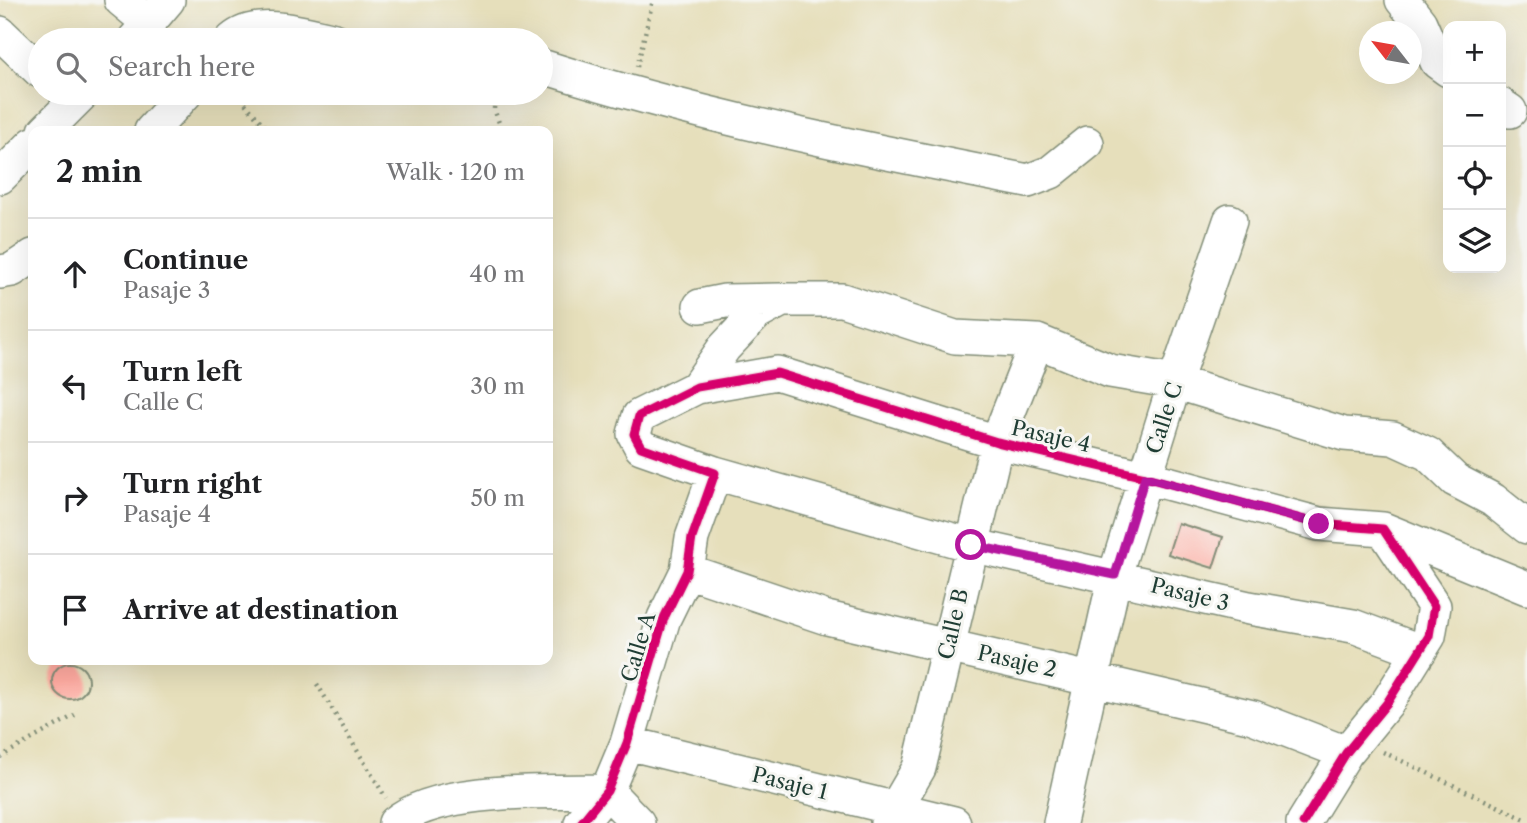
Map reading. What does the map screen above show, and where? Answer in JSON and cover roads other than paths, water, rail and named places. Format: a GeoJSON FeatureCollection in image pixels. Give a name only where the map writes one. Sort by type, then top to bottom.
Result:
{"type":"FeatureCollection","features":[{"type":"Feature","properties":{"kind":"street"},"geometry":{"type":"LineString","coordinates":[[121,0],[151,21]]}},
{"type":"Feature","properties":{"kind":"street"},"geometry":{"type":"LineString","coordinates":[[1402,0],[1420,23],[1437,62],[1443,66]]}},
{"type":"Feature","properties":{"kind":"street"},"geometry":{"type":"LineString","coordinates":[[0,33],[28,60]]}},
{"type":"Feature","properties":{"kind":"street"},"geometry":{"type":"LineString","coordinates":[[553,70],[630,95],[862,149],[1028,181],[1051,172],[1087,143]]}},
{"type":"Feature","properties":{"kind":"street"},"geometry":{"type":"LineString","coordinates":[[50,126],[67,105]]}},
{"type":"Feature","properties":{"kind":"street"},"geometry":{"type":"LineString","coordinates":[[156,126],[175,105]]}},
{"type":"Feature","properties":{"kind":"street"},"geometry":{"type":"LineString","coordinates":[[0,177],[28,149]]}},
{"type":"Feature","properties":{"kind":"street","name":"Calle C"},"geometry":{"type":"LineString","coordinates":[[1060,823],[1115,575],[1175,382],[1230,221]]}},
{"type":"Feature","properties":{"kind":"street"},"geometry":{"type":"LineString","coordinates":[[0,272],[12,270],[28,259]]}},
{"type":"Feature","properties":{"kind":"street"},"geometry":{"type":"LineString","coordinates":[[715,473],[641,447],[634,434],[639,416],[697,387],[724,348],[756,314],[782,300]]}},
{"type":"Feature","properties":{"kind":"street"},"geometry":{"type":"LineString","coordinates":[[699,306],[725,301],[842,300],[955,337],[1037,341],[1110,371],[1175,382],[1344,434],[1394,438],[1428,454],[1455,480],[1493,500],[1527,527]]}},
{"type":"Feature","properties":{"kind":"street","name":"Calle B"},"geometry":{"type":"LineString","coordinates":[[891,816],[919,768],[997,442],[1037,341]]}},
{"type":"Feature","properties":{"kind":"street","name":"Pasaje 4"},"geometry":{"type":"LineString","coordinates":[[697,387],[777,373],[997,442],[1145,477],[1319,524],[1383,529],[1527,588]]}},
{"type":"Feature","properties":{"kind":"street","name":"Pasaje 3"},"geometry":{"type":"LineString","coordinates":[[715,473],[971,545],[1115,575],[1249,608],[1353,625],[1419,651]]}},
{"type":"Feature","properties":{"kind":"street","name":"Calle A"},"geometry":{"type":"LineString","coordinates":[[581,823],[607,791],[627,743],[664,618],[687,571],[692,538],[715,473]]}},
{"type":"Feature","properties":{"kind":"street"},"geometry":{"type":"LineString","coordinates":[[1303,823],[1351,746],[1387,703],[1429,636],[1434,606],[1383,529]]}},
{"type":"Feature","properties":{"kind":"street","name":"Pasaje 2"},"geometry":{"type":"LineString","coordinates":[[687,571],[827,618],[1253,717],[1351,746]]}},
{"type":"Feature","properties":{"kind":"street","name":"Pasaje 1"},"geometry":{"type":"LineString","coordinates":[[627,743],[891,816],[954,823]]}},
{"type":"Feature","properties":{"kind":"street"},"geometry":{"type":"LineString","coordinates":[[397,821],[406,813],[491,793],[607,791],[638,823]]}}]}
